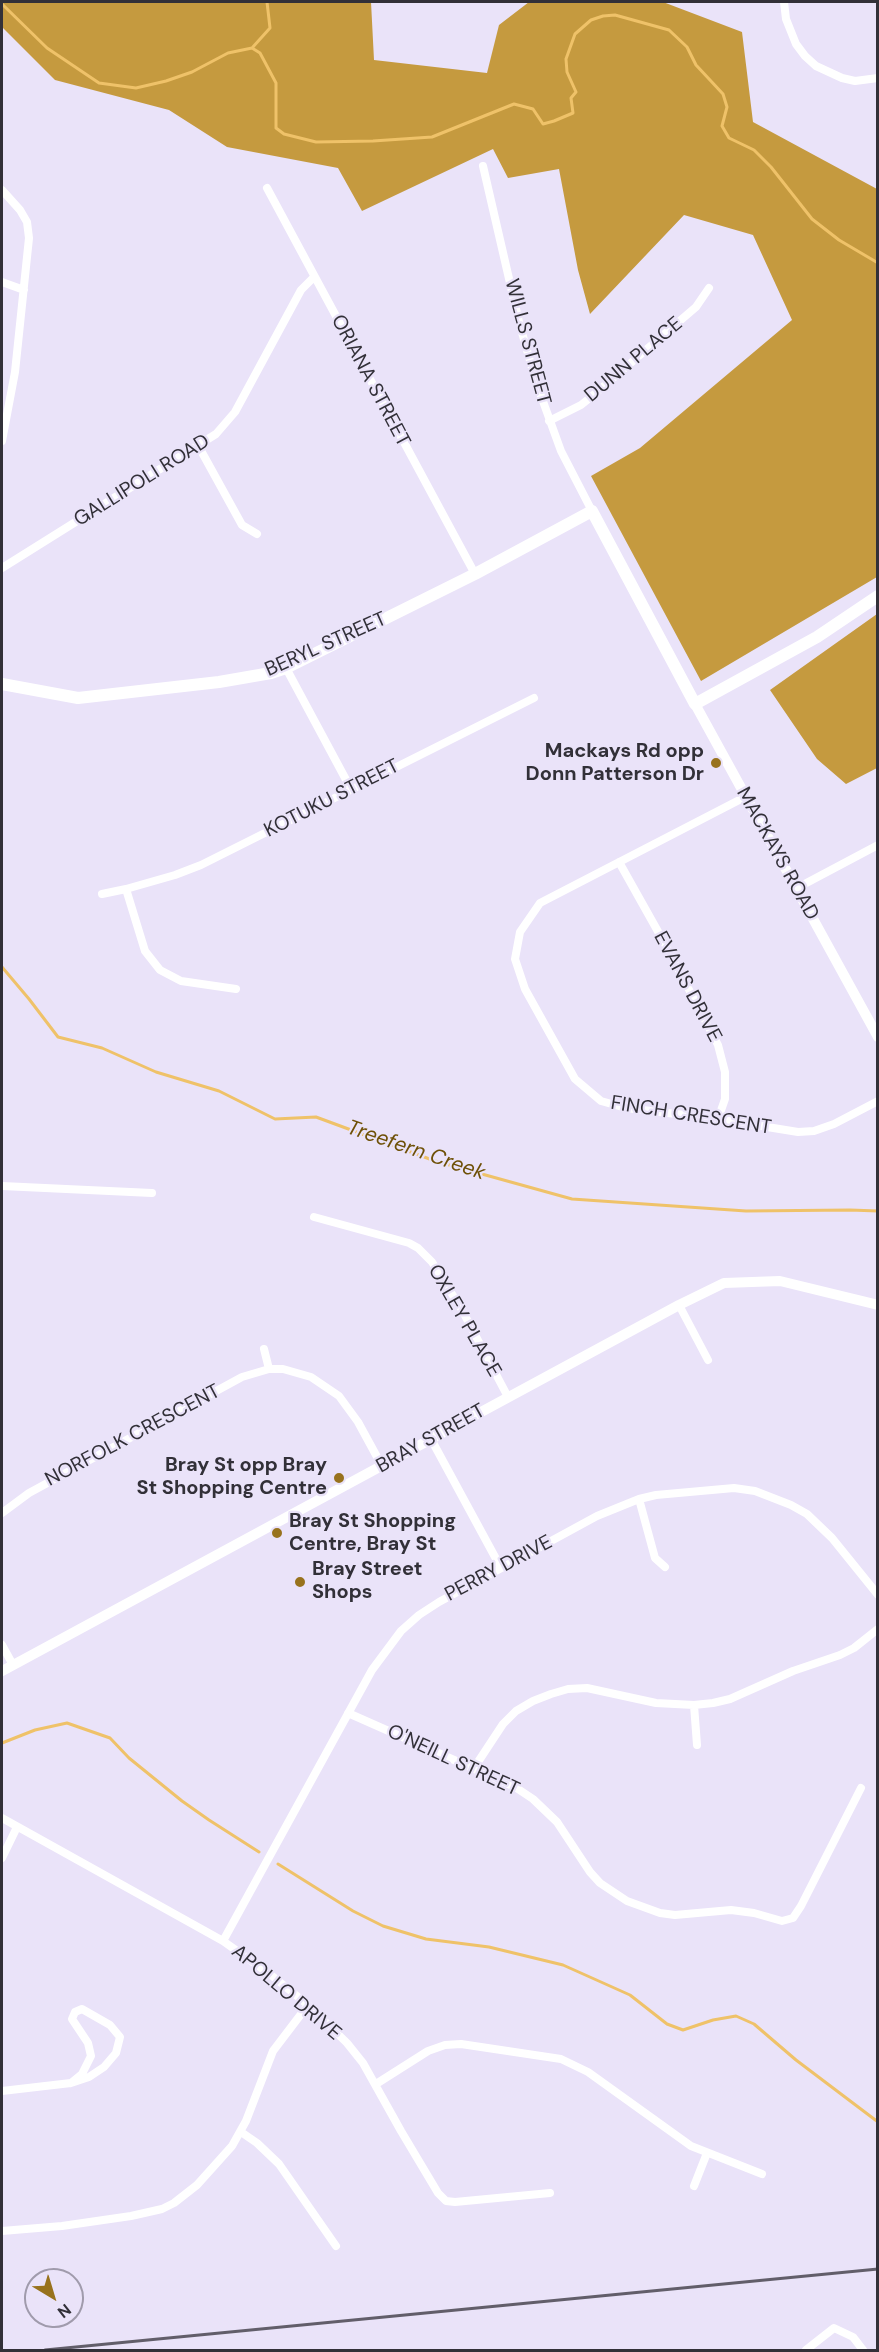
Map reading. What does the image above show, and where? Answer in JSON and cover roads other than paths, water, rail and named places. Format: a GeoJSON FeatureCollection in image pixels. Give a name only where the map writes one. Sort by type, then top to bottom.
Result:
{"type":"FeatureCollection","features":[{"type":"Feature","properties":{"kind":"main road","name":"BERYL STREET"},"geometry":{"type":"LineString","coordinates":[[2,684],[60,696],[90,697],[242,679],[286,668],[475,574],[592,511]]}},
{"type":"Feature","properties":{"kind":"main road","name":"MACKAYS ROAD"},"geometry":{"type":"LineString","coordinates":[[592,511],[695,704]]}},
{"type":"Feature","properties":{"kind":"main road"},"geometry":{"type":"LineString","coordinates":[[695,704],[817,637],[878,596]]}},
{"type":"Feature","properties":{"kind":"street"},"geometry":{"type":"LineString","coordinates":[[784,2],[786,19],[796,44],[816,66],[842,78],[855,81],[878,78]]}},
{"type":"Feature","properties":{"kind":"street","name":"WILLS STREET"},"geometry":{"type":"LineString","coordinates":[[483,166],[527,352],[549,421],[592,511]]}},
{"type":"Feature","properties":{"kind":"street","name":"ORIANA STREET"},"geometry":{"type":"LineString","coordinates":[[267,188],[475,574]]}},
{"type":"Feature","properties":{"kind":"street"},"geometry":{"type":"LineString","coordinates":[[2,190],[21,210],[27,222],[29,238],[24,290],[6,397],[2,441]]}},
{"type":"Feature","properties":{"kind":"street","name":"GALLIPOLI ROAD"},"geometry":{"type":"LineString","coordinates":[[2,568],[199,447],[216,434],[235,412],[301,290],[315,277]]}},
{"type":"Feature","properties":{"kind":"street"},"geometry":{"type":"LineString","coordinates":[[2,282],[24,290]]}},
{"type":"Feature","properties":{"kind":"street","name":"DUNN PLACE"},"geometry":{"type":"LineString","coordinates":[[549,421],[582,405],[696,307],[709,288]]}},
{"type":"Feature","properties":{"kind":"street"},"geometry":{"type":"LineString","coordinates":[[199,447],[242,525],[257,534]]}},
{"type":"Feature","properties":{"kind":"street"},"geometry":{"type":"LineString","coordinates":[[286,668],[351,789]]}},
{"type":"Feature","properties":{"kind":"street","name":"KOTUKU STREET"},"geometry":{"type":"LineString","coordinates":[[102,894],[175,875],[201,865],[534,698]]}},
{"type":"Feature","properties":{"kind":"street","name":"MACKAYS ROAD"},"geometry":{"type":"LineString","coordinates":[[695,704],[878,1037]]}},
{"type":"Feature","properties":{"kind":"street","name":"FINCH CRESCENT"},"geometry":{"type":"LineString","coordinates":[[745,796],[540,903],[520,932],[518,941],[515,959],[525,989],[575,1079],[601,1101],[626,1108],[718,1119],[774,1130],[814,1131],[834,1124],[878,1101]]}},
{"type":"Feature","properties":{"kind":"street"},"geometry":{"type":"LineString","coordinates":[[797,888],[878,845]]}},
{"type":"Feature","properties":{"kind":"street","name":"EVANS DRIVE"},"geometry":{"type":"LineString","coordinates":[[619,862],[718,1045],[725,1072],[725,1099],[718,1119]]}},
{"type":"Feature","properties":{"kind":"street"},"geometry":{"type":"LineString","coordinates":[[126,889],[145,951],[160,970],[181,981],[236,989]]}},
{"type":"Feature","properties":{"kind":"street"},"geometry":{"type":"LineString","coordinates":[[2,1186],[152,1193]]}},
{"type":"Feature","properties":{"kind":"street","name":"OXLEY PLACE"},"geometry":{"type":"LineString","coordinates":[[314,1217],[409,1243],[418,1248],[432,1262],[462,1310],[508,1397]]}},
{"type":"Feature","properties":{"kind":"street","name":"BRAY STREET"},"geometry":{"type":"LineString","coordinates":[[2,1671],[679,1305],[724,1283],[780,1281],[878,1305]]}},
{"type":"Feature","properties":{"kind":"street"},"geometry":{"type":"LineString","coordinates":[[679,1305],[708,1360]]}},
{"type":"Feature","properties":{"kind":"street"},"geometry":{"type":"LineString","coordinates":[[264,1349],[269,1369]]}},
{"type":"Feature","properties":{"kind":"street","name":"NORFOLK CRESCENT"},"geometry":{"type":"LineString","coordinates":[[2,1513],[29,1493],[242,1377],[269,1369],[283,1369],[311,1377],[339,1396],[358,1422],[382,1466]]}},
{"type":"Feature","properties":{"kind":"street"},"geometry":{"type":"LineString","coordinates":[[431,1439],[501,1568]]}},
{"type":"Feature","properties":{"kind":"street","name":"PERRY DRIVE"},"geometry":{"type":"LineString","coordinates":[[223,1941],[372,1670],[401,1631],[418,1615],[439,1602],[597,1516],[639,1499],[677,1492],[734,1488],[755,1491],[807,1514],[820,1525],[878,1595]]}},
{"type":"Feature","properties":{"kind":"street"},"geometry":{"type":"LineString","coordinates":[[639,1499],[655,1558],[665,1567]]}},
{"type":"Feature","properties":{"kind":"street"},"geometry":{"type":"LineString","coordinates":[[474,1768],[503,1724],[532,1701],[551,1694],[568,1689],[587,1688],[656,1703],[694,1705],[729,1699],[793,1671],[840,1655],[854,1648],[878,1629]]}},
{"type":"Feature","properties":{"kind":"street"},"geometry":{"type":"LineString","coordinates":[[2,1645],[12,1665]]}},
{"type":"Feature","properties":{"kind":"street"},"geometry":{"type":"LineString","coordinates":[[694,1705],[697,1745]]}},
{"type":"Feature","properties":{"kind":"street","name":"O'NEILL STREET"},"geometry":{"type":"LineString","coordinates":[[348,1713],[515,1787],[546,1810],[557,1822],[590,1872],[612,1893],[660,1913],[675,1915],[742,1911],[782,1921],[793,1918],[798,1913],[861,1788]]}},
{"type":"Feature","properties":{"kind":"street","name":"APOLLO DRIVE"},"geometry":{"type":"LineString","coordinates":[[2,1818],[223,1941],[308,2005],[347,2043],[376,2084],[438,2193],[446,2201],[550,2193]]}},
{"type":"Feature","properties":{"kind":"street"},"geometry":{"type":"LineString","coordinates":[[2,1858],[17,1827]]}},
{"type":"Feature","properties":{"kind":"street"},"geometry":{"type":"LineString","coordinates":[[2,2231],[62,2226],[146,2214],[174,2203],[197,2185],[221,2159],[241,2132],[273,2051],[308,2005]]}},
{"type":"Feature","properties":{"kind":"street"},"geometry":{"type":"LineString","coordinates":[[2,2091],[71,2083],[89,2077],[104,2067],[116,2053],[120,2037],[115,2028],[82,2009],[75,2012],[72,2019],[88,2043],[91,2056],[82,2074],[71,2083]]}},
{"type":"Feature","properties":{"kind":"street"},"geometry":{"type":"LineString","coordinates":[[376,2084],[428,2051],[445,2045],[461,2044],[561,2059],[579,2066],[674,2135],[707,2153],[762,2174]]}},
{"type":"Feature","properties":{"kind":"street"},"geometry":{"type":"LineString","coordinates":[[241,2132],[257,2143],[279,2164],[336,2246]]}},
{"type":"Feature","properties":{"kind":"street"},"geometry":{"type":"LineString","coordinates":[[694,2186],[707,2153]]}},
{"type":"Feature","properties":{"kind":"street"},"geometry":{"type":"LineString","coordinates":[[806,2350],[834,2328],[853,2337],[863,2350]]}},
{"type":"Feature","properties":{"kind":"waterway"},"geometry":{"type":"LineString","coordinates":[[2,4],[47,48],[99,83],[136,88],[166,81],[192,72],[228,53],[252,48],[270,28],[267,2]]}},
{"type":"Feature","properties":{"kind":"waterway"},"geometry":{"type":"LineString","coordinates":[[252,48],[260,53],[276,83],[276,128],[284,134],[316,142],[373,141],[432,137],[514,104],[533,109],[543,124],[554,121],[573,113],[571,98],[576,92],[567,72],[566,59],[575,34],[591,20],[615,15],[669,30],[687,47],[696,65],[723,94],[727,107],[722,126],[729,138],[754,150],[771,167],[812,219],[839,240],[878,263]]}},
{"type":"Feature","properties":{"kind":"waterway","name":"Treefern Creek"},"geometry":{"type":"LineString","coordinates":[[2,967],[58,1037],[102,1048],[156,1072],[219,1091],[275,1119],[316,1117],[435,1161],[572,1199],[746,1211],[878,1211]]}},
{"type":"Feature","properties":{"kind":"waterway"},"geometry":{"type":"LineString","coordinates":[[2,1743],[35,1730],[67,1723],[110,1738],[129,1758],[182,1801],[259,1852]]}},
{"type":"Feature","properties":{"kind":"waterway"},"geometry":{"type":"LineString","coordinates":[[278,1864],[353,1911],[383,1926],[426,1939],[489,1947],[563,1965],[630,1995],[667,2024],[683,2030],[713,2020],[736,2016],[754,2024],[796,2060],[878,2122]]}},
{"type":"Feature","properties":{"kind":"railway"},"geometry":{"type":"LineString","coordinates":[[45,2350],[878,2269]]}},
{"type":"Feature","properties":{"kind":"place","name":"Mackays Rd opp Donn Patterson Dr"},"geometry":{"type":"Point","coordinates":[716,763]}},
{"type":"Feature","properties":{"kind":"place","name":"Bray St opp Bray St Shopping Centre"},"geometry":{"type":"Point","coordinates":[339,1478]}},
{"type":"Feature","properties":{"kind":"place","name":"Bray St Shopping Centre, Bray St"},"geometry":{"type":"Point","coordinates":[277,1533]}},
{"type":"Feature","properties":{"kind":"place","name":"Bray Street Shops"},"geometry":{"type":"Point","coordinates":[300,1582]}}]}
